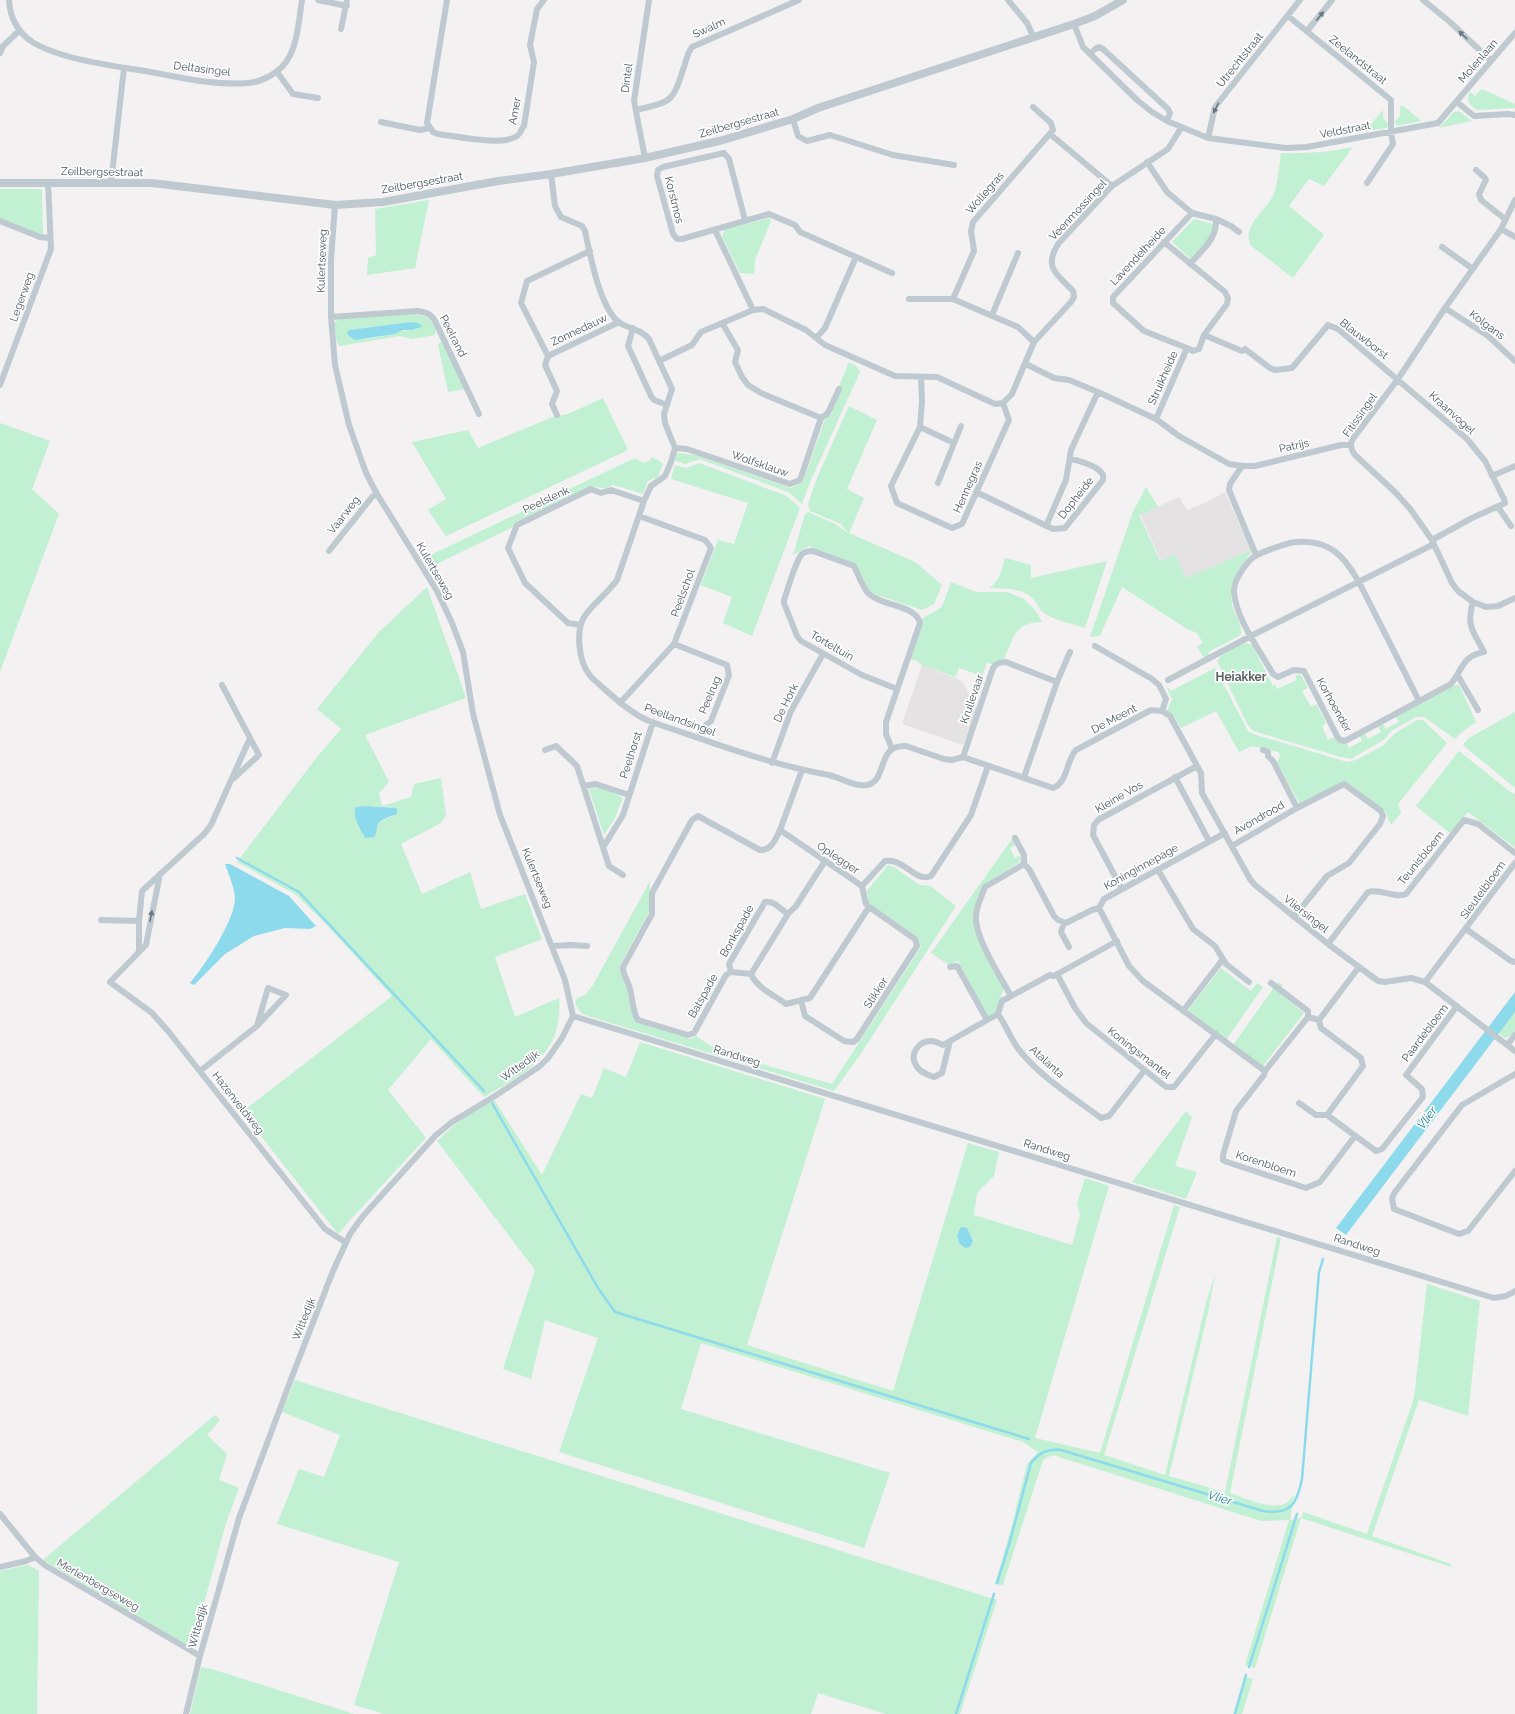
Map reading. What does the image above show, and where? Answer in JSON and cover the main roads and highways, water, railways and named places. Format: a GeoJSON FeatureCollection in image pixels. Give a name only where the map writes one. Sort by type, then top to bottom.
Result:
{"type":"FeatureCollection","features":[{"type":"Feature","properties":{"kind":"water"},"geometry":{"type":"Polygon","coordinates":[[[410,322],[418,323],[422,326],[412,330],[403,330],[394,334],[355,340],[347,333],[349,330],[410,322]]]}},
{"type":"Feature","properties":{"kind":"water"},"geometry":{"type":"Polygon","coordinates":[[[365,806],[397,808],[397,814],[379,822],[374,837],[365,838],[357,822],[355,810],[356,807],[365,806]]]}},
{"type":"Feature","properties":{"kind":"water"},"geometry":{"type":"Polygon","coordinates":[[[225,864],[230,864],[289,896],[316,926],[310,929],[285,928],[254,936],[225,954],[194,985],[190,983],[203,966],[224,932],[233,909],[235,900],[234,891],[225,864]]]}},
{"type":"Feature","properties":{"kind":"water"},"geometry":{"type":"Polygon","coordinates":[[[1515,992],[1515,1012],[1346,1235],[1336,1228],[1515,992]]]}},
{"type":"Feature","properties":{"kind":"water"},"geometry":{"type":"Polygon","coordinates":[[[961,1227],[967,1228],[973,1241],[970,1247],[965,1248],[959,1243],[957,1235],[961,1227]]]}},
{"type":"Feature","properties":{"kind":"waterway"},"geometry":{"type":"LineString","coordinates":[[237,858],[299,892],[484,1091]]}},
{"type":"Feature","properties":{"kind":"waterway"},"geometry":{"type":"LineString","coordinates":[[492,1103],[598,1288],[615,1312],[1029,1439]]}},
{"type":"Feature","properties":{"kind":"waterway","name":"Vlier"},"geometry":{"type":"LineString","coordinates":[[997,1583],[1031,1463],[1044,1452],[1061,1450],[1263,1511],[1280,1511],[1291,1506],[1298,1495],[1302,1479],[1319,1272],[1323,1259]]}},
{"type":"Feature","properties":{"kind":"waterway"},"geometry":{"type":"LineString","coordinates":[[1249,1667],[1297,1514]]}},
{"type":"Feature","properties":{"kind":"waterway","name":"Vlier"},"geometry":{"type":"LineString","coordinates":[[956,1714],[994,1594]]}},
{"type":"Feature","properties":{"kind":"waterway"},"geometry":{"type":"LineString","coordinates":[[1235,1714],[1246,1675]]}},
{"type":"Feature","properties":{"kind":"district","name":"Heiakker"},"geometry":{"type":"Point","coordinates":[1241,677]}}]}
